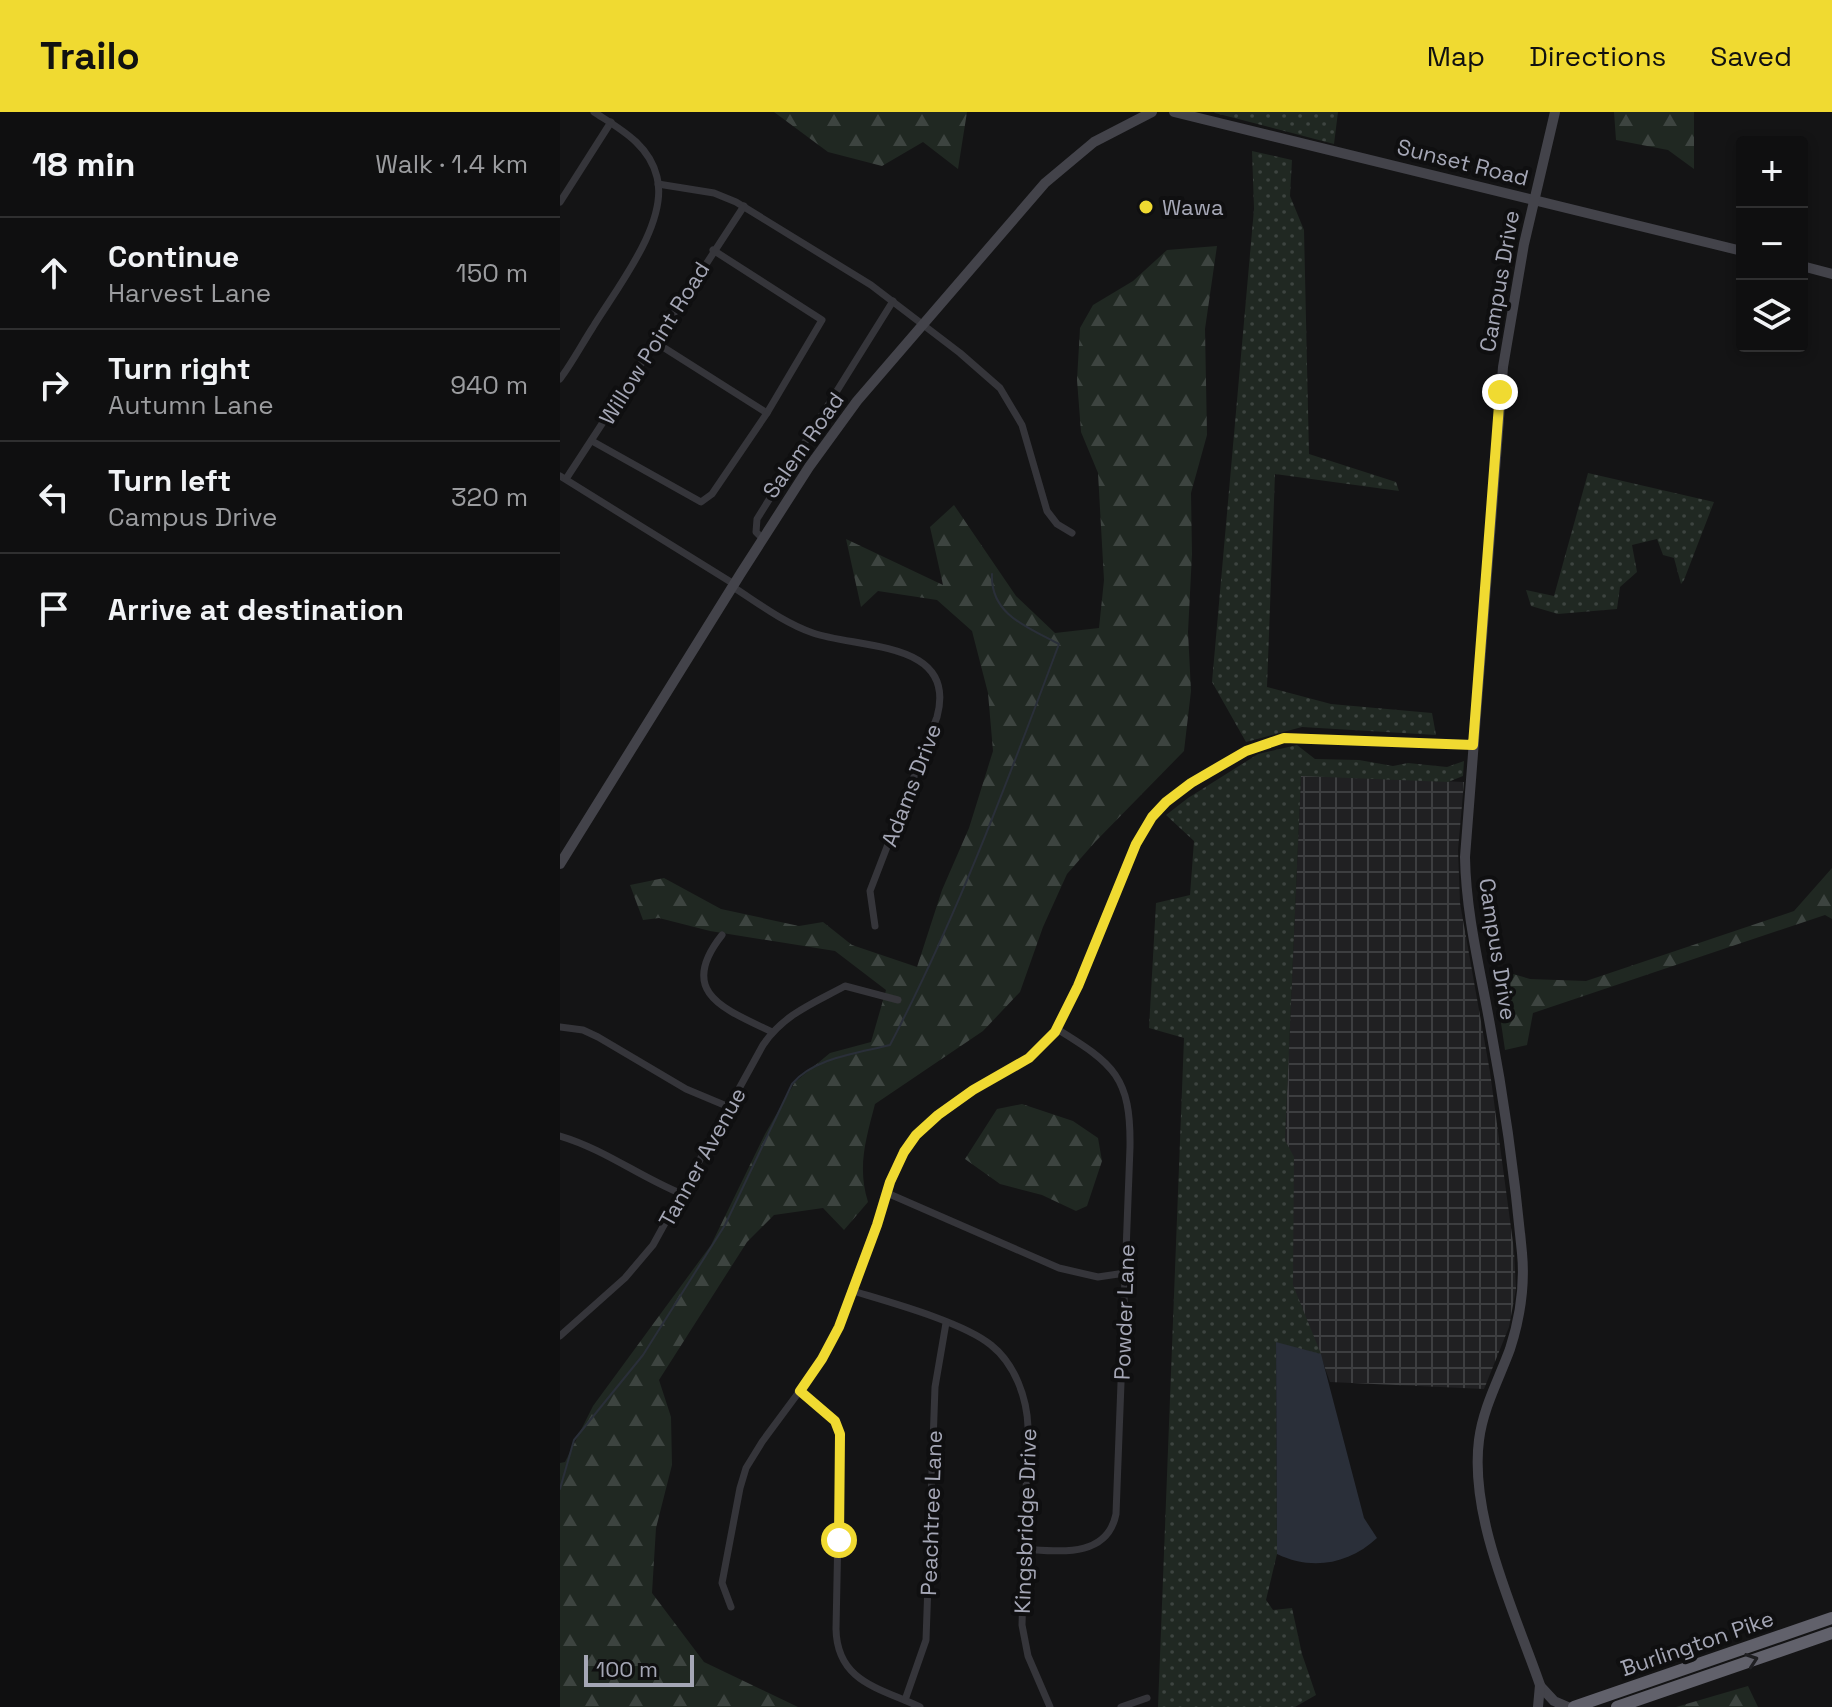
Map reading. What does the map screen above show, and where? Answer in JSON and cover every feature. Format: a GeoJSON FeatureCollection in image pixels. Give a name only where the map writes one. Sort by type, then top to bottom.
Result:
{"type":"FeatureCollection","features":[{"type":"Feature","properties":{"kind":"highway","name":"Burlington Pike"},"geometry":{"type":"LineString","coordinates":[[1574,1707],[1832,1618]]}},
{"type":"Feature","properties":{"kind":"highway","name":"Burlington Pike"},"geometry":{"type":"LineString","coordinates":[[1617,1707],[1832,1633]]}},
{"type":"Feature","properties":{"kind":"street"},"geometry":{"type":"LineString","coordinates":[[560,379],[650,233],[656,212],[658,184],[655,169],[645,151],[636,140],[594,112]]}},
{"type":"Feature","properties":{"kind":"street","name":"Salem Road"},"geometry":{"type":"LineString","coordinates":[[560,864],[733,586],[844,417],[1045,183],[1094,142],[1152,112]]}},
{"type":"Feature","properties":{"kind":"street","name":"Sunset Road"},"geometry":{"type":"LineString","coordinates":[[1174,112],[1736,250]]}},
{"type":"Feature","properties":{"kind":"street"},"geometry":{"type":"LineString","coordinates":[[1208,112],[1223,125]]}},
{"type":"Feature","properties":{"kind":"street","name":"Campus Drive"},"geometry":{"type":"LineString","coordinates":[[1538,1707],[1540,1685],[1487,1533],[1478,1486],[1481,1430],[1491,1394],[1511,1345],[1523,1273],[1497,1065],[1465,890],[1465,857],[1502,379],[1519,270],[1555,112]]}},
{"type":"Feature","properties":{"kind":"street"},"geometry":{"type":"LineString","coordinates":[[560,202],[611,122]]}},
{"type":"Feature","properties":{"kind":"street"},"geometry":{"type":"LineString","coordinates":[[658,184],[714,193],[744,206],[893,301],[982,371],[1005,395],[1022,425],[1047,511],[1057,524],[1072,533]]}},
{"type":"Feature","properties":{"kind":"street","name":"Willow Point Road"},"geometry":{"type":"LineString","coordinates":[[563,478],[592,441],[744,206]]}},
{"type":"Feature","properties":{"kind":"street"},"geometry":{"type":"LineString","coordinates":[[592,441],[701,502],[712,494],[767,413],[822,320],[713,250]]}},
{"type":"Feature","properties":{"kind":"street"},"geometry":{"type":"LineString","coordinates":[[1808,268],[1832,274]]}},
{"type":"Feature","properties":{"kind":"street"},"geometry":{"type":"LineString","coordinates":[[763,539],[756,532],[757,519],[893,301]]}},
{"type":"Feature","properties":{"kind":"street"},"geometry":{"type":"LineString","coordinates":[[655,342],[767,413]]}},
{"type":"Feature","properties":{"kind":"street","name":"Adams Drive"},"geometry":{"type":"LineString","coordinates":[[563,478],[811,633],[909,654],[929,669],[937,684],[940,700],[937,717],[870,891],[875,926]]}},
{"type":"Feature","properties":{"kind":"street"},"geometry":{"type":"LineString","coordinates":[[731,1607],[722,1583],[743,1478],[756,1450],[828,1349],[853,1291],[904,1152],[923,1128],[973,1090],[1029,1058],[1057,1029],[1140,835],[1159,809],[1182,788],[1246,751],[1284,738],[1473,745]]}},
{"type":"Feature","properties":{"kind":"street"},"geometry":{"type":"LineString","coordinates":[[722,935],[705,959],[702,971],[706,986],[724,1008],[772,1032]]}},
{"type":"Feature","properties":{"kind":"street","name":"Tanner Avenue"},"geometry":{"type":"LineString","coordinates":[[560,1336],[637,1265],[657,1239],[772,1032],[802,1008],[845,986],[898,1000]]}},
{"type":"Feature","properties":{"kind":"street"},"geometry":{"type":"LineString","coordinates":[[560,1027],[583,1030],[598,1037],[686,1089],[729,1107]]}},
{"type":"Feature","properties":{"kind":"street","name":"Powder Lane"},"geometry":{"type":"LineString","coordinates":[[1022,1549],[1072,1551],[1091,1547],[1108,1534],[1115,1521],[1130,1127],[1120,1081],[1104,1060],[1057,1029]]}},
{"type":"Feature","properties":{"kind":"street"},"geometry":{"type":"LineString","coordinates":[[560,1136],[590,1147],[682,1194]]}},
{"type":"Feature","properties":{"kind":"street"},"geometry":{"type":"LineString","coordinates":[[887,1193],[1059,1268],[1098,1277],[1125,1273]]}},
{"type":"Feature","properties":{"kind":"street","name":"Kingsbridge Drive"},"geometry":{"type":"LineString","coordinates":[[853,1291],[946,1323],[991,1344],[1012,1371],[1022,1392],[1028,1427],[1022,1549],[1023,1635],[1028,1656],[1049,1707]]}},
{"type":"Feature","properties":{"kind":"street","name":"Peachtree Lane"},"geometry":{"type":"LineString","coordinates":[[905,1700],[923,1655],[927,1632],[935,1387],[946,1323]]}},
{"type":"Feature","properties":{"kind":"street"},"geometry":{"type":"LineString","coordinates":[[800,1391],[835,1421],[840,1434],[836,1629],[839,1655],[854,1675],[920,1707]]}},
{"type":"Feature","properties":{"kind":"street"},"geometry":{"type":"LineString","coordinates":[[1540,1685],[1547,1696],[1568,1707]]}},
{"type":"Feature","properties":{"kind":"street"},"geometry":{"type":"LineString","coordinates":[[1121,1707],[1147,1698]]}},
{"type":"Feature","properties":{"kind":"shaded area"},"geometry":{"type":"Polygon","coordinates":[[[1301,775],[1464,782],[1458,850],[1460,903],[1490,1072],[1514,1250],[1516,1289],[1509,1327],[1484,1389],[1330,1382],[1320,1354],[1276,1342],[1301,775]]]}},
{"type":"Feature","properties":{"kind":"shaded area"},"geometry":{"type":"Polygon","coordinates":[[[1276,1342],[1321,1354],[1364,1518],[1377,1538],[1342,1559],[1303,1562],[1277,1554],[1276,1342]]]}},
{"type":"Feature","properties":{"kind":"green space"},"geometry":{"type":"Polygon","coordinates":[[[774,112],[967,112],[958,169],[923,142],[882,166],[828,152],[774,112]]]}},
{"type":"Feature","properties":{"kind":"green space"},"geometry":{"type":"Polygon","coordinates":[[[1338,112],[1334,144],[1215,113],[1338,112]]]}},
{"type":"Feature","properties":{"kind":"green space"},"geometry":{"type":"Polygon","coordinates":[[[1614,112],[1694,112],[1694,169],[1668,150],[1616,140],[1614,112]]]}},
{"type":"Feature","properties":{"kind":"green space"},"geometry":{"type":"Polygon","coordinates":[[[1252,151],[1292,160],[1290,196],[1304,230],[1309,454],[1396,482],[1399,491],[1275,474],[1267,687],[1331,704],[1432,713],[1436,735],[1302,727],[1246,742],[1212,682],[1254,209],[1252,151]]]}},
{"type":"Feature","properties":{"kind":"green space"},"geometry":{"type":"Polygon","coordinates":[[[1217,246],[1205,329],[1207,435],[1191,493],[1188,632],[1191,691],[1184,751],[1067,874],[1043,927],[1020,992],[983,1031],[875,1104],[863,1165],[868,1202],[844,1230],[823,1208],[774,1215],[747,1242],[659,1380],[671,1417],[672,1465],[656,1528],[652,1593],[704,1662],[798,1707],[560,1707],[560,1463],[565,1462],[593,1406],[711,1245],[765,1134],[795,1082],[830,1053],[871,1042],[886,990],[835,951],[710,931],[659,918],[643,920],[630,885],[664,878],[721,909],[799,926],[823,922],[852,945],[917,967],[942,890],[969,828],[993,751],[988,693],[972,631],[937,600],[878,591],[861,607],[846,539],[943,585],[930,527],[954,505],[1016,596],[1055,633],[1099,628],[1104,580],[1098,473],[1081,432],[1077,380],[1080,328],[1093,305],[1133,281],[1167,250],[1217,246]]]}},
{"type":"Feature","properties":{"kind":"green space"},"geometry":{"type":"Polygon","coordinates":[[[1588,473],[1714,502],[1681,584],[1674,558],[1663,555],[1657,539],[1632,545],[1637,572],[1620,587],[1617,609],[1558,614],[1531,606],[1526,590],[1554,596],[1588,473]]]}},
{"type":"Feature","properties":{"kind":"green space"},"geometry":{"type":"Polygon","coordinates":[[[1297,745],[1315,759],[1447,767],[1464,761],[1463,776],[1448,782],[1301,776],[1285,1140],[1294,1157],[1293,1285],[1321,1354],[1276,1343],[1277,1554],[1266,1600],[1273,1610],[1292,1608],[1302,1654],[1316,1695],[1295,1707],[1158,1707],[1184,1038],[1149,1028],[1156,903],[1190,895],[1194,841],[1166,815],[1258,754],[1297,745]]]}},
{"type":"Feature","properties":{"kind":"green space"},"geometry":{"type":"Polygon","coordinates":[[[1832,868],[1832,919],[1825,915],[1533,1013],[1527,1045],[1505,1050],[1493,968],[1530,979],[1586,981],[1794,911],[1832,868]]]}},
{"type":"Feature","properties":{"kind":"green space"},"geometry":{"type":"Polygon","coordinates":[[[1022,1104],[1073,1121],[1098,1138],[1102,1161],[1087,1206],[1076,1211],[1042,1195],[1000,1184],[965,1159],[997,1109],[1022,1104]]]}},
{"type":"Feature","properties":{"kind":"green space"},"geometry":{"type":"Polygon","coordinates":[[[1748,1686],[1758,1707],[1676,1707],[1748,1686]]]}},
{"type":"Feature","properties":{"kind":"waterway"},"geometry":{"type":"LineString","coordinates":[[560,1489],[574,1440],[643,1355],[725,1225],[792,1084],[824,1062],[890,1045],[938,947],[1059,644],[1024,626],[1004,610],[997,600],[992,574]]}},
{"type":"Feature","properties":{"kind":"place","name":"Wawa"},"geometry":{"type":"Point","coordinates":[1146,207]}},
{"type":"Feature","properties":{"kind":"route"},"geometry":{"type":"LineString","coordinates":[[839,1540],[839,1427],[800,1391],[839,1327],[894,1172],[909,1143],[930,1121],[973,1090],[1029,1058],[1055,1032],[1078,986],[1131,854],[1152,817],[1174,795],[1201,777],[1246,751],[1284,738],[1473,745],[1500,392]]}}]}
